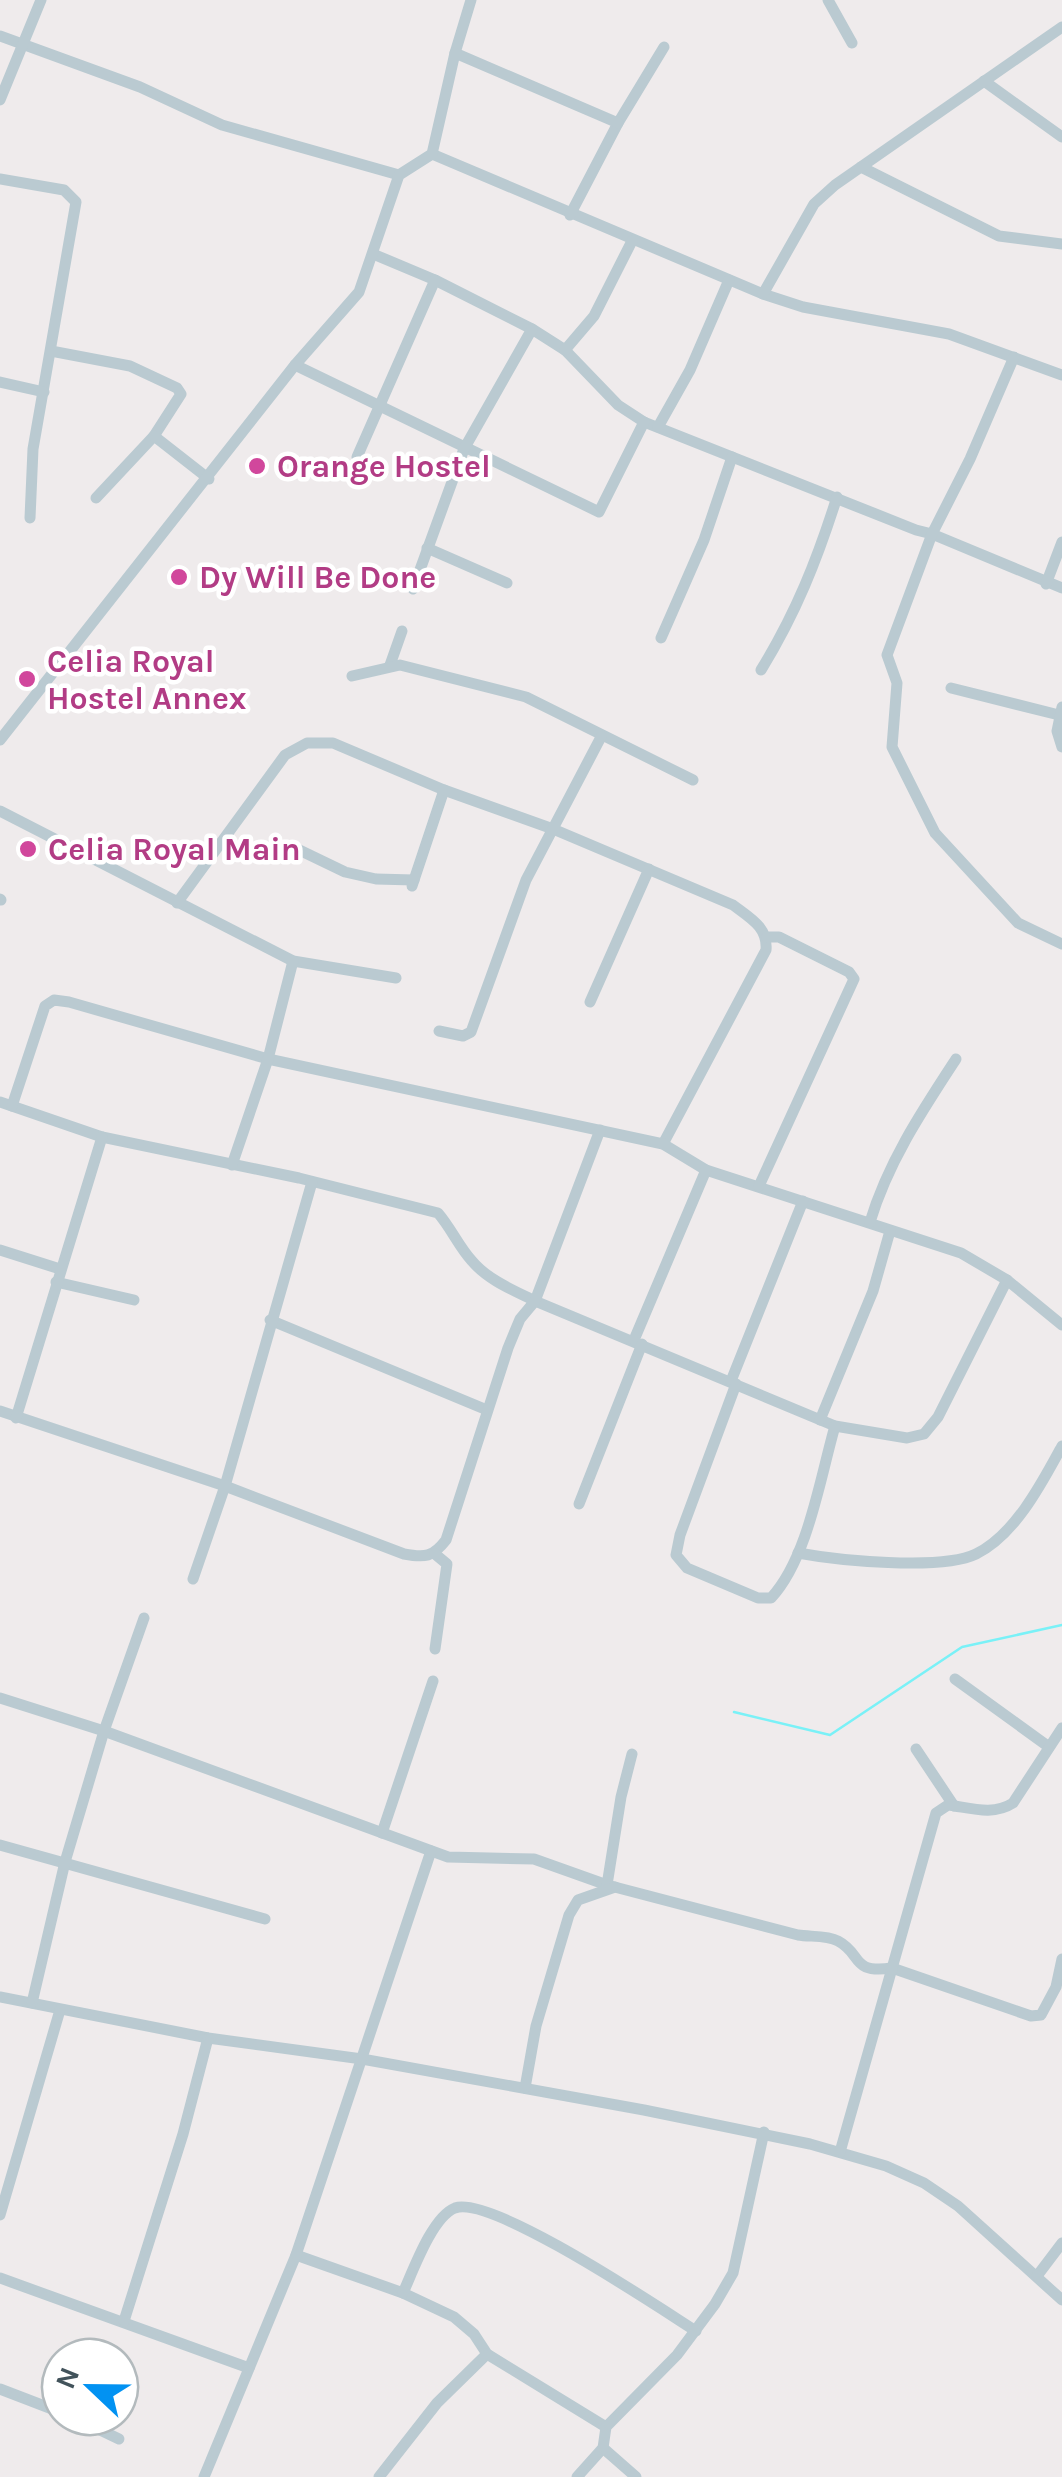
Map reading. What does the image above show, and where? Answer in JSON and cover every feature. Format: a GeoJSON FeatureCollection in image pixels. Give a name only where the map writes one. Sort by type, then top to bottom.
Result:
{"type":"FeatureCollection","features":[{"type":"Feature","properties":{"kind":"street"},"geometry":{"type":"LineString","coordinates":[[0,100],[41,0]]}},
{"type":"Feature","properties":{"kind":"street"},"geometry":{"type":"LineString","coordinates":[[0,740],[295,366],[358,292],[399,175],[432,154],[471,0]]}},
{"type":"Feature","properties":{"kind":"street"},"geometry":{"type":"LineString","coordinates":[[828,0],[852,44]]}},
{"type":"Feature","properties":{"kind":"street"},"geometry":{"type":"LineString","coordinates":[[763,294],[814,204],[861,166],[1062,28]]}},
{"type":"Feature","properties":{"kind":"street"},"geometry":{"type":"LineString","coordinates":[[0,36],[140,86],[222,125],[399,175]]}},
{"type":"Feature","properties":{"kind":"street"},"geometry":{"type":"LineString","coordinates":[[570,214],[664,47]]}},
{"type":"Feature","properties":{"kind":"street"},"geometry":{"type":"LineString","coordinates":[[455,53],[618,123]]}},
{"type":"Feature","properties":{"kind":"street"},"geometry":{"type":"LineString","coordinates":[[984,81],[1062,138]]}},
{"type":"Feature","properties":{"kind":"street"},"geometry":{"type":"LineString","coordinates":[[432,154],[763,294],[802,307],[949,334],[1062,375]]}},
{"type":"Feature","properties":{"kind":"street"},"geometry":{"type":"LineString","coordinates":[[861,166],[1000,236],[1062,244]]}},
{"type":"Feature","properties":{"kind":"street"},"geometry":{"type":"LineString","coordinates":[[0,178],[64,190],[76,202],[33,449],[30,518]]}},
{"type":"Feature","properties":{"kind":"street"},"geometry":{"type":"LineString","coordinates":[[565,350],[594,316],[632,240]]}},
{"type":"Feature","properties":{"kind":"street"},"geometry":{"type":"LineString","coordinates":[[373,254],[435,280],[565,350],[618,406],[644,422],[1062,588]]}},
{"type":"Feature","properties":{"kind":"street"},"geometry":{"type":"LineString","coordinates":[[357,457],[435,280]]}},
{"type":"Feature","properties":{"kind":"street"},"geometry":{"type":"LineString","coordinates":[[658,427],[690,370],[729,280]]}},
{"type":"Feature","properties":{"kind":"street"},"geometry":{"type":"LineString","coordinates":[[413,590],[464,449],[532,330]]}},
{"type":"Feature","properties":{"kind":"street"},"geometry":{"type":"LineString","coordinates":[[52,351],[130,366],[177,388],[180,399],[154,436],[96,498]]}},
{"type":"Feature","properties":{"kind":"street"},"geometry":{"type":"LineString","coordinates":[[1014,358],[932,534],[888,655],[897,682],[892,748],[935,833],[1018,923],[1062,944]]}},
{"type":"Feature","properties":{"kind":"street"},"geometry":{"type":"LineString","coordinates":[[295,366],[599,512],[644,422]]}},
{"type":"Feature","properties":{"kind":"street"},"geometry":{"type":"LineString","coordinates":[[0,382],[44,392]]}},
{"type":"Feature","properties":{"kind":"street"},"geometry":{"type":"LineString","coordinates":[[154,436],[209,479]]}},
{"type":"Feature","properties":{"kind":"street"},"geometry":{"type":"LineString","coordinates":[[661,638],[704,540],[732,457]]}},
{"type":"Feature","properties":{"kind":"street"},"geometry":{"type":"LineString","coordinates":[[761,670],[813,572],[837,497]]}},
{"type":"Feature","properties":{"kind":"street"},"geometry":{"type":"LineString","coordinates":[[1046,584],[1062,542]]}},
{"type":"Feature","properties":{"kind":"street"},"geometry":{"type":"LineString","coordinates":[[427,548],[507,583]]}},
{"type":"Feature","properties":{"kind":"street"},"geometry":{"type":"LineString","coordinates":[[390,666],[402,630]]}},
{"type":"Feature","properties":{"kind":"street"},"geometry":{"type":"LineString","coordinates":[[352,676],[390,666],[407,666],[526,697],[693,780]]}},
{"type":"Feature","properties":{"kind":"street"},"geometry":{"type":"LineString","coordinates":[[951,688],[1061,711],[1057,731],[1062,747]]}},
{"type":"Feature","properties":{"kind":"street"},"geometry":{"type":"LineString","coordinates":[[439,1031],[462,1036],[470,1032],[526,880],[601,737]]}},
{"type":"Feature","properties":{"kind":"street"},"geometry":{"type":"LineString","coordinates":[[177,903],[285,755],[307,743],[333,743],[733,905],[758,924],[767,937],[766,950],[663,1144]]}},
{"type":"Feature","properties":{"kind":"street"},"geometry":{"type":"LineString","coordinates":[[291,846],[346,872],[413,883],[444,790]]}},
{"type":"Feature","properties":{"kind":"street"},"geometry":{"type":"LineString","coordinates":[[0,812],[293,962],[396,978]]}},
{"type":"Feature","properties":{"kind":"street"},"geometry":{"type":"LineString","coordinates":[[590,1002],[649,869]]}},
{"type":"Feature","properties":{"kind":"street"},"geometry":{"type":"LineString","coordinates":[[760,1186],[854,979],[849,972],[788,941],[767,937]]}},
{"type":"Feature","properties":{"kind":"street"},"geometry":{"type":"LineString","coordinates":[[232,1165],[268,1059],[293,962]]}},
{"type":"Feature","properties":{"kind":"street"},"geometry":{"type":"LineString","coordinates":[[1007,1280],[938,1418],[924,1434],[907,1438],[835,1426],[535,1301],[489,1277],[470,1260],[438,1213],[102,1137],[6,1104],[45,1006],[54,1000],[268,1059],[663,1144],[706,1170],[961,1253],[1007,1280],[1062,1325]]}},
{"type":"Feature","properties":{"kind":"street"},"geometry":{"type":"LineString","coordinates":[[870,1222],[880,1191],[910,1130],[956,1059]]}},
{"type":"Feature","properties":{"kind":"street"},"geometry":{"type":"LineString","coordinates":[[0,1412],[225,1486],[404,1554],[423,1558],[435,1554],[446,1540],[520,1320],[535,1301],[600,1130]]}},
{"type":"Feature","properties":{"kind":"street"},"geometry":{"type":"LineString","coordinates":[[16,1418],[102,1137]]}},
{"type":"Feature","properties":{"kind":"street"},"geometry":{"type":"LineString","coordinates":[[579,1504],[706,1170]]}},
{"type":"Feature","properties":{"kind":"street"},"geometry":{"type":"LineString","coordinates":[[193,1579],[225,1486],[312,1182]]}},
{"type":"Feature","properties":{"kind":"street"},"geometry":{"type":"LineString","coordinates":[[803,1200],[734,1383],[676,1556],[687,1568],[758,1598],[770,1598],[782,1586],[798,1554],[835,1426]]}},
{"type":"Feature","properties":{"kind":"street"},"geometry":{"type":"LineString","coordinates":[[820,1420],[873,1290],[890,1232]]}},
{"type":"Feature","properties":{"kind":"street"},"geometry":{"type":"LineString","coordinates":[[0,1250],[60,1269]]}},
{"type":"Feature","properties":{"kind":"street"},"geometry":{"type":"LineString","coordinates":[[56,1282],[134,1300]]}},
{"type":"Feature","properties":{"kind":"street"},"geometry":{"type":"LineString","coordinates":[[270,1320],[487,1410]]}},
{"type":"Feature","properties":{"kind":"street"},"geometry":{"type":"LineString","coordinates":[[798,1554],[830,1559],[932,1562],[974,1555],[1019,1516],[1062,1446]]}},
{"type":"Feature","properties":{"kind":"street"},"geometry":{"type":"LineString","coordinates":[[435,1554],[447,1564],[435,1649]]}},
{"type":"Feature","properties":{"kind":"street"},"geometry":{"type":"LineString","coordinates":[[32,2003],[65,1862],[104,1731],[144,1618]]}},
{"type":"Feature","properties":{"kind":"street"},"geometry":{"type":"LineString","coordinates":[[956,1679],[1049,1748]]}},
{"type":"Feature","properties":{"kind":"street"},"geometry":{"type":"LineString","coordinates":[[382,1833],[432,1681]]}},
{"type":"Feature","properties":{"kind":"street"},"geometry":{"type":"LineString","coordinates":[[0,1698],[104,1731],[448,1857],[534,1859],[611,1886],[798,1935],[830,1938],[844,1944],[858,1964],[871,1969],[892,1968],[1031,2016],[1042,2015],[1056,1987],[1062,1958]]}},
{"type":"Feature","properties":{"kind":"street"},"geometry":{"type":"LineString","coordinates":[[840,2152],[936,1813],[954,1806],[1002,1810],[1013,1803],[1062,1728]]}},
{"type":"Feature","properties":{"kind":"street"},"geometry":{"type":"LineString","coordinates":[[916,1749],[954,1806]]}},
{"type":"Feature","properties":{"kind":"street"},"geometry":{"type":"LineString","coordinates":[[611,1886],[621,1797],[632,1754]]}},
{"type":"Feature","properties":{"kind":"street"},"geometry":{"type":"LineString","coordinates":[[0,1845],[265,1919]]}},
{"type":"Feature","properties":{"kind":"street"},"geometry":{"type":"LineString","coordinates":[[204,2477],[296,2255],[431,1851]]}},
{"type":"Feature","properties":{"kind":"street"},"geometry":{"type":"LineString","coordinates":[[525,2088],[536,2026],[568,1915],[578,1900],[611,1886]]}},
{"type":"Feature","properties":{"kind":"street"},"geometry":{"type":"LineString","coordinates":[[0,1997],[208,2038],[362,2059],[764,2132],[840,2152],[924,2183],[958,2206],[1062,2300]]}},
{"type":"Feature","properties":{"kind":"street"},"geometry":{"type":"LineString","coordinates":[[0,2215],[60,2010]]}},
{"type":"Feature","properties":{"kind":"street"},"geometry":{"type":"LineString","coordinates":[[124,2321],[183,2134],[208,2038]]}},
{"type":"Feature","properties":{"kind":"street"},"geometry":{"type":"LineString","coordinates":[[577,2477],[603,2448],[606,2427],[677,2355],[733,2273],[764,2132]]}},
{"type":"Feature","properties":{"kind":"street"},"geometry":{"type":"LineString","coordinates":[[402,2293],[435,2226],[453,2208],[468,2207],[502,2218],[584,2260],[696,2331]]}},
{"type":"Feature","properties":{"kind":"street"},"geometry":{"type":"LineString","coordinates":[[1037,2276],[1062,2244]]}},
{"type":"Feature","properties":{"kind":"street"},"geometry":{"type":"LineString","coordinates":[[296,2255],[402,2293],[454,2317],[474,2334],[487,2354],[606,2427]]}},
{"type":"Feature","properties":{"kind":"street"},"geometry":{"type":"LineString","coordinates":[[0,2278],[249,2368]]}},
{"type":"Feature","properties":{"kind":"street"},"geometry":{"type":"LineString","coordinates":[[378,2477],[437,2403],[487,2354]]}},
{"type":"Feature","properties":{"kind":"street"},"geometry":{"type":"LineString","coordinates":[[0,2389],[40,2404]]}},
{"type":"Feature","properties":{"kind":"street"},"geometry":{"type":"LineString","coordinates":[[115,2437],[119,2439]]}},
{"type":"Feature","properties":{"kind":"street"},"geometry":{"type":"LineString","coordinates":[[603,2448],[636,2477]]}},
{"type":"Feature","properties":{"kind":"waterway"},"geometry":{"type":"LineString","coordinates":[[734,1712],[830,1735],[962,1647],[1062,1625]]}},
{"type":"Feature","properties":{"kind":"place","name":"Orange Hostel"},"geometry":{"type":"Point","coordinates":[257,466]}},
{"type":"Feature","properties":{"kind":"place","name":"Dy Will Be Done"},"geometry":{"type":"Point","coordinates":[179,577]}},
{"type":"Feature","properties":{"kind":"place","name":"Celia Royal Hostel Annex"},"geometry":{"type":"Point","coordinates":[27,679]}},
{"type":"Feature","properties":{"kind":"place","name":"Celia Royal Main"},"geometry":{"type":"Point","coordinates":[28,849]}}]}
